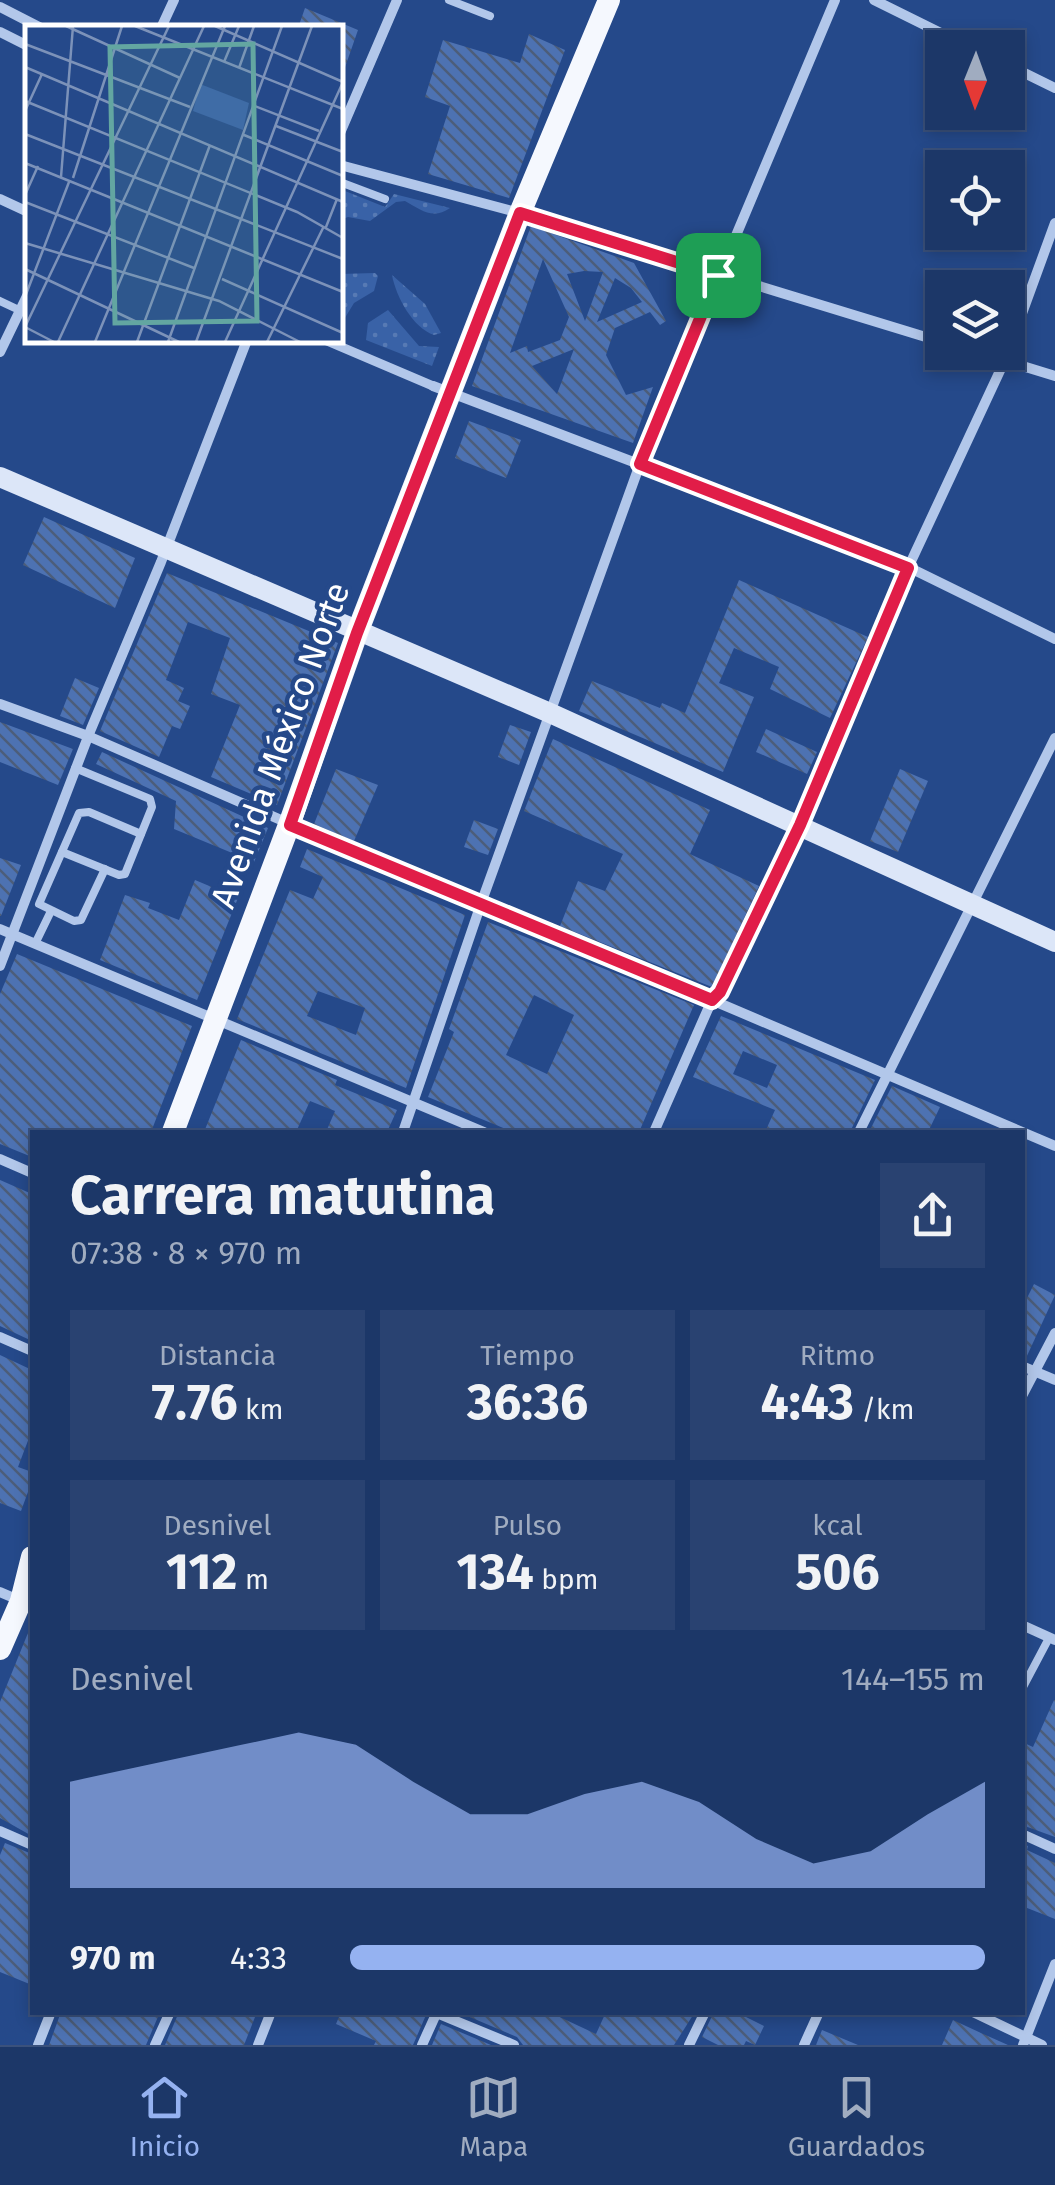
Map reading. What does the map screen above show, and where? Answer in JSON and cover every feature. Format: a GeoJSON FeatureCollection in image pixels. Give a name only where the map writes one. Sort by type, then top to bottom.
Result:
{"type":"FeatureCollection","features":[{"type":"Feature","properties":{"kind":"main road","name":"Avenida México Norte"},"geometry":{"type":"LineString","coordinates":[[173,1130],[290,825],[446,387],[609,0]]}},
{"type":"Feature","properties":{"kind":"main road"},"geometry":{"type":"LineString","coordinates":[[0,478],[550,714],[1055,942]]}},
{"type":"Feature","properties":{"kind":"main road"},"geometry":{"type":"LineString","coordinates":[[0,1649],[30,1562]]}},
{"type":"Feature","properties":{"kind":"street"},"geometry":{"type":"LineString","coordinates":[[162,25],[174,0]]}},
{"type":"Feature","properties":{"kind":"street"},"geometry":{"type":"LineString","coordinates":[[342,128],[396,0]]}},
{"type":"Feature","properties":{"kind":"street"},"geometry":{"type":"LineString","coordinates":[[404,1130],[640,464],[836,0]]}},
{"type":"Feature","properties":{"kind":"street"},"geometry":{"type":"LineString","coordinates":[[874,0],[935,30]]}},
{"type":"Feature","properties":{"kind":"street"},"geometry":{"type":"LineString","coordinates":[[0,6],[36,25]]}},
{"type":"Feature","properties":{"kind":"street"},"geometry":{"type":"LineString","coordinates":[[0,32],[25,44]]}},
{"type":"Feature","properties":{"kind":"street"},"geometry":{"type":"LineString","coordinates":[[1025,73],[1055,88]]}},
{"type":"Feature","properties":{"kind":"street"},"geometry":{"type":"LineString","coordinates":[[342,165],[520,213],[925,337]]}},
{"type":"Feature","properties":{"kind":"street"},"geometry":{"type":"LineString","coordinates":[[0,199],[25,211]]}},
{"type":"Feature","properties":{"kind":"street"},"geometry":{"type":"LineString","coordinates":[[1025,305],[1055,223]]}},
{"type":"Feature","properties":{"kind":"street"},"geometry":{"type":"LineString","coordinates":[[0,352],[25,299]]}},
{"type":"Feature","properties":{"kind":"street"},"geometry":{"type":"LineString","coordinates":[[0,966],[246,342]]}},
{"type":"Feature","properties":{"kind":"street"},"geometry":{"type":"LineString","coordinates":[[329,342],[908,568],[1055,639]]}},
{"type":"Feature","properties":{"kind":"street"},"geometry":{"type":"LineString","coordinates":[[1025,366],[1055,376]]}},
{"type":"Feature","properties":{"kind":"street"},"geometry":{"type":"LineString","coordinates":[[655,1130],[712,1000],[720,992],[800,825],[908,568],[1000,370]]}},
{"type":"Feature","properties":{"kind":"street"},"geometry":{"type":"LineString","coordinates":[[0,704],[88,736],[481,906],[1018,1130]]}},
{"type":"Feature","properties":{"kind":"street"},"geometry":{"type":"LineString","coordinates":[[860,1130],[1055,738]]}},
{"type":"Feature","properties":{"kind":"street"},"geometry":{"type":"LineString","coordinates":[[0,929],[479,1130]]}},
{"type":"Feature","properties":{"kind":"street"},"geometry":{"type":"LineString","coordinates":[[1025,1133],[1055,1146]]}},
{"type":"Feature","properties":{"kind":"street"},"geometry":{"type":"LineString","coordinates":[[0,1159],[30,1172]]}},
{"type":"Feature","properties":{"kind":"street"},"geometry":{"type":"LineString","coordinates":[[1025,1390],[1055,1333]]}},
{"type":"Feature","properties":{"kind":"street"},"geometry":{"type":"LineString","coordinates":[[0,1337],[30,1351]]}},
{"type":"Feature","properties":{"kind":"street"},"geometry":{"type":"LineString","coordinates":[[1025,1367],[1055,1380]]}},
{"type":"Feature","properties":{"kind":"street"},"geometry":{"type":"LineString","coordinates":[[1025,1626],[1052,1639]]}},
{"type":"Feature","properties":{"kind":"street"},"geometry":{"type":"LineString","coordinates":[[0,1831],[30,1844]]}},
{"type":"Feature","properties":{"kind":"street"},"geometry":{"type":"LineString","coordinates":[[1025,1835],[1055,1848]]}},
{"type":"Feature","properties":{"kind":"street"},"geometry":{"type":"LineString","coordinates":[[1024,2041],[1055,1964]]}},
{"type":"Feature","properties":{"kind":"street"},"geometry":{"type":"LineString","coordinates":[[38,2045],[50,2015]]}},
{"type":"Feature","properties":{"kind":"street"},"geometry":{"type":"LineString","coordinates":[[155,2045],[169,2015]]}},
{"type":"Feature","properties":{"kind":"street"},"geometry":{"type":"LineString","coordinates":[[258,2045],[270,2015]]}},
{"type":"Feature","properties":{"kind":"street"},"geometry":{"type":"LineString","coordinates":[[422,2045],[435,2015]]}},
{"type":"Feature","properties":{"kind":"street"},"geometry":{"type":"LineString","coordinates":[[441,2015],[514,2045]]}},
{"type":"Feature","properties":{"kind":"street"},"geometry":{"type":"LineString","coordinates":[[689,2045],[704,2015]]}},
{"type":"Feature","properties":{"kind":"street"},"geometry":{"type":"LineString","coordinates":[[804,2045],[818,2015]]}},
{"type":"Feature","properties":{"kind":"street"},"geometry":{"type":"LineString","coordinates":[[977,2015],[1024,2041],[1042,2045]]}},
{"type":"Feature","properties":{"kind":"lane"},"geometry":{"type":"LineString","coordinates":[[449,0],[490,16]]}},
{"type":"Feature","properties":{"kind":"lane"},"geometry":{"type":"LineString","coordinates":[[342,183],[385,199]]}},
{"type":"Feature","properties":{"kind":"lane"},"geometry":{"type":"LineString","coordinates":[[0,302],[19,310]]}},
{"type":"Feature","properties":{"kind":"lane"},"geometry":{"type":"LineString","coordinates":[[62,852],[119,876],[125,874],[152,806],[150,799],[75,768]]}},
{"type":"Feature","properties":{"kind":"lane"},"geometry":{"type":"LineString","coordinates":[[104,869],[80,920],[42,907],[39,901],[79,812],[141,834]]}},
{"type":"Feature","properties":{"kind":"lane"},"geometry":{"type":"LineString","coordinates":[[35,944],[51,911]]}},
{"type":"Feature","properties":{"kind":"lane"},"geometry":{"type":"LineString","coordinates":[[1025,1683],[1052,1639]]}},
{"type":"Feature","properties":{"kind":"shaded area"},"geometry":{"type":"Polygon","coordinates":[[[342,190],[385,207],[394,194],[450,208],[433,213],[405,201],[396,202],[370,221],[342,219],[342,190]]]}},
{"type":"Feature","properties":{"kind":"shaded area"},"geometry":{"type":"Polygon","coordinates":[[[342,274],[378,276],[374,291],[354,303],[342,323],[342,274]]]}},
{"type":"Feature","properties":{"kind":"shaded area"},"geometry":{"type":"Polygon","coordinates":[[[392,275],[425,304],[441,333],[426,331],[413,319],[397,293],[392,275]]]}},
{"type":"Feature","properties":{"kind":"shaded area"},"geometry":{"type":"Polygon","coordinates":[[[388,310],[419,346],[439,347],[432,366],[366,340],[368,323],[388,310]]]}},
{"type":"Feature","properties":{"kind":"building"},"geometry":{"type":"Polygon","coordinates":[[[305,8],[358,30],[342,76],[342,25],[299,25],[305,8]]]}},
{"type":"Feature","properties":{"kind":"building"},"geometry":{"type":"Polygon","coordinates":[[[529,34],[565,50],[509,198],[428,174],[450,106],[425,97],[443,40],[520,63],[529,34]]]}},
{"type":"Feature","properties":{"kind":"building"},"geometry":{"type":"Polygon","coordinates":[[[531,226],[634,263],[666,321],[660,325],[650,312],[615,328],[606,355],[626,395],[653,387],[633,443],[472,386],[531,226]],[[543,259],[510,353],[527,346],[528,352],[560,340],[569,317],[543,259]],[[603,272],[567,274],[585,321],[603,272]],[[615,278],[597,322],[642,302],[631,288],[615,278]],[[574,349],[532,366],[557,394],[574,349]]]}},
{"type":"Feature","properties":{"kind":"building"},"geometry":{"type":"Polygon","coordinates":[[[469,421],[521,440],[506,478],[455,458],[469,421]]]}},
{"type":"Feature","properties":{"kind":"building"},"geometry":{"type":"Polygon","coordinates":[[[44,517],[135,558],[115,608],[23,565],[44,517]]]}},
{"type":"Feature","properties":{"kind":"building"},"geometry":{"type":"Polygon","coordinates":[[[167,573],[338,643],[277,805],[211,777],[240,705],[211,694],[230,638],[188,622],[166,680],[184,688],[178,701],[190,706],[180,729],[172,726],[159,757],[100,731],[167,573]]]}},
{"type":"Feature","properties":{"kind":"building"},"geometry":{"type":"Polygon","coordinates":[[[739,580],[868,637],[830,718],[770,689],[779,667],[734,648],[719,683],[754,697],[723,772],[579,711],[592,681],[660,708],[662,703],[685,713],[739,580]]]}},
{"type":"Feature","properties":{"kind":"building"},"geometry":{"type":"Polygon","coordinates":[[[75,678],[99,688],[83,725],[60,716],[75,678]]]}},
{"type":"Feature","properties":{"kind":"building"},"geometry":{"type":"Polygon","coordinates":[[[0,722],[73,749],[58,785],[0,762],[0,722]]]}},
{"type":"Feature","properties":{"kind":"building"},"geometry":{"type":"Polygon","coordinates":[[[510,725],[531,732],[519,765],[498,757],[510,725]]]}},
{"type":"Feature","properties":{"kind":"building"},"geometry":{"type":"Polygon","coordinates":[[[766,729],[817,752],[807,774],[756,752],[766,729]]]}},
{"type":"Feature","properties":{"kind":"building"},"geometry":{"type":"Polygon","coordinates":[[[553,739],[710,810],[690,854],[759,886],[712,987],[560,926],[578,881],[605,891],[623,854],[524,811],[553,739]]]}},
{"type":"Feature","properties":{"kind":"building"},"geometry":{"type":"Polygon","coordinates":[[[102,752],[268,828],[254,862],[174,829],[176,801],[96,764],[102,752]]]}},
{"type":"Feature","properties":{"kind":"building"},"geometry":{"type":"Polygon","coordinates":[[[336,769],[378,785],[354,841],[314,824],[336,769]]]}},
{"type":"Feature","properties":{"kind":"building"},"geometry":{"type":"Polygon","coordinates":[[[900,769],[928,781],[898,852],[870,841],[900,769]]]}},
{"type":"Feature","properties":{"kind":"building"},"geometry":{"type":"Polygon","coordinates":[[[474,820],[498,829],[488,855],[464,847],[474,820]]]}},
{"type":"Feature","properties":{"kind":"building"},"geometry":{"type":"Polygon","coordinates":[[[307,849],[465,915],[406,1088],[237,1019],[290,890],[313,899],[323,877],[300,867],[307,849]],[[318,991],[307,1016],[356,1035],[365,1008],[318,991]]]}},
{"type":"Feature","properties":{"kind":"building"},"geometry":{"type":"Polygon","coordinates":[[[0,858],[21,865],[1,916],[0,916],[0,858]]]}},
{"type":"Feature","properties":{"kind":"building"},"geometry":{"type":"Polygon","coordinates":[[[195,880],[238,898],[197,1000],[100,960],[125,895],[150,903],[148,908],[179,920],[195,880]]]}},
{"type":"Feature","properties":{"kind":"building"},"geometry":{"type":"Polygon","coordinates":[[[488,922],[694,1005],[640,1130],[508,1130],[428,1097],[454,1032],[449,1029],[488,922]],[[534,995],[506,1055],[547,1074],[574,1015],[534,995]]]}},
{"type":"Feature","properties":{"kind":"building"},"geometry":{"type":"Polygon","coordinates":[[[17,954],[192,1026],[152,1130],[30,1130],[30,1156],[0,1144],[0,994],[17,954]]]}},
{"type":"Feature","properties":{"kind":"building"},"geometry":{"type":"Polygon","coordinates":[[[721,1016],[875,1080],[851,1130],[766,1130],[775,1110],[693,1077],[721,1016]],[[743,1051],[733,1074],[767,1088],[777,1065],[743,1051]]]}},
{"type":"Feature","properties":{"kind":"building"},"geometry":{"type":"Polygon","coordinates":[[[241,1040],[397,1110],[388,1130],[327,1130],[335,1111],[310,1101],[297,1130],[205,1130],[241,1040]]]}},
{"type":"Feature","properties":{"kind":"building"},"geometry":{"type":"Polygon","coordinates":[[[892,1086],[940,1107],[929,1130],[870,1130],[892,1086]]]}},
{"type":"Feature","properties":{"kind":"building"},"geometry":{"type":"Polygon","coordinates":[[[0,1180],[30,1193],[30,1340],[0,1326],[0,1180]]]}},
{"type":"Feature","properties":{"kind":"building"},"geometry":{"type":"Polygon","coordinates":[[[1034,1284],[1055,1295],[1026,1358],[1025,1358],[1025,1302],[1034,1284]]]}},
{"type":"Feature","properties":{"kind":"building"},"geometry":{"type":"Polygon","coordinates":[[[0,1355],[30,1369],[30,1435],[18,1467],[30,1471],[30,1486],[21,1511],[0,1503],[0,1355]]]}},
{"type":"Feature","properties":{"kind":"building"},"geometry":{"type":"Polygon","coordinates":[[[30,1628],[30,1835],[0,1818],[0,1702],[30,1628]]]}},
{"type":"Feature","properties":{"kind":"building"},"geometry":{"type":"Polygon","coordinates":[[[1055,1700],[1055,1837],[1025,1826],[1025,1743],[1033,1747],[1055,1700]]]}},
{"type":"Feature","properties":{"kind":"building"},"geometry":{"type":"Polygon","coordinates":[[[5,1843],[30,1853],[30,1984],[0,1972],[0,1855],[5,1843]]]}},
{"type":"Feature","properties":{"kind":"building"},"geometry":{"type":"Polygon","coordinates":[[[1025,1845],[1027,1850],[1055,1863],[1055,1919],[1025,1907],[1025,1845]]]}},
{"type":"Feature","properties":{"kind":"building"},"geometry":{"type":"Polygon","coordinates":[[[60,2015],[159,2015],[146,2045],[49,2045],[60,2015]]]}},
{"type":"Feature","properties":{"kind":"building"},"geometry":{"type":"Polygon","coordinates":[[[178,2015],[256,2015],[244,2045],[165,2045],[178,2015]]]}},
{"type":"Feature","properties":{"kind":"building"},"geometry":{"type":"Polygon","coordinates":[[[340,2015],[426,2015],[413,2045],[374,2045],[376,2041],[336,2024],[340,2015]]]}},
{"type":"Feature","properties":{"kind":"building"},"geometry":{"type":"Polygon","coordinates":[[[465,2015],[555,2015],[596,2034],[605,2015],[693,2015],[674,2045],[523,2045],[517,2037],[465,2015]]]}},
{"type":"Feature","properties":{"kind":"building"},"geometry":{"type":"Polygon","coordinates":[[[713,2015],[742,2015],[764,2026],[755,2045],[746,2041],[744,2045],[718,2045],[702,2037],[713,2015]]]}},
{"type":"Feature","properties":{"kind":"building"},"geometry":{"type":"Polygon","coordinates":[[[953,2020],[981,2033],[1008,2045],[942,2045],[953,2020]]]}},
{"type":"Feature","properties":{"kind":"building"},"geometry":{"type":"Polygon","coordinates":[[[441,2024],[491,2045],[432,2045],[441,2024]]]}},
{"type":"Feature","properties":{"kind":"building"},"geometry":{"type":"Polygon","coordinates":[[[822,2030],[858,2045],[816,2045],[822,2030]]]}},
{"type":"Feature","properties":{"kind":"route"},"geometry":{"type":"LineString","coordinates":[[520,213],[718,275],[640,464],[908,568],[800,825],[720,992],[712,1000],[290,825],[357,633],[520,213]]}}]}
